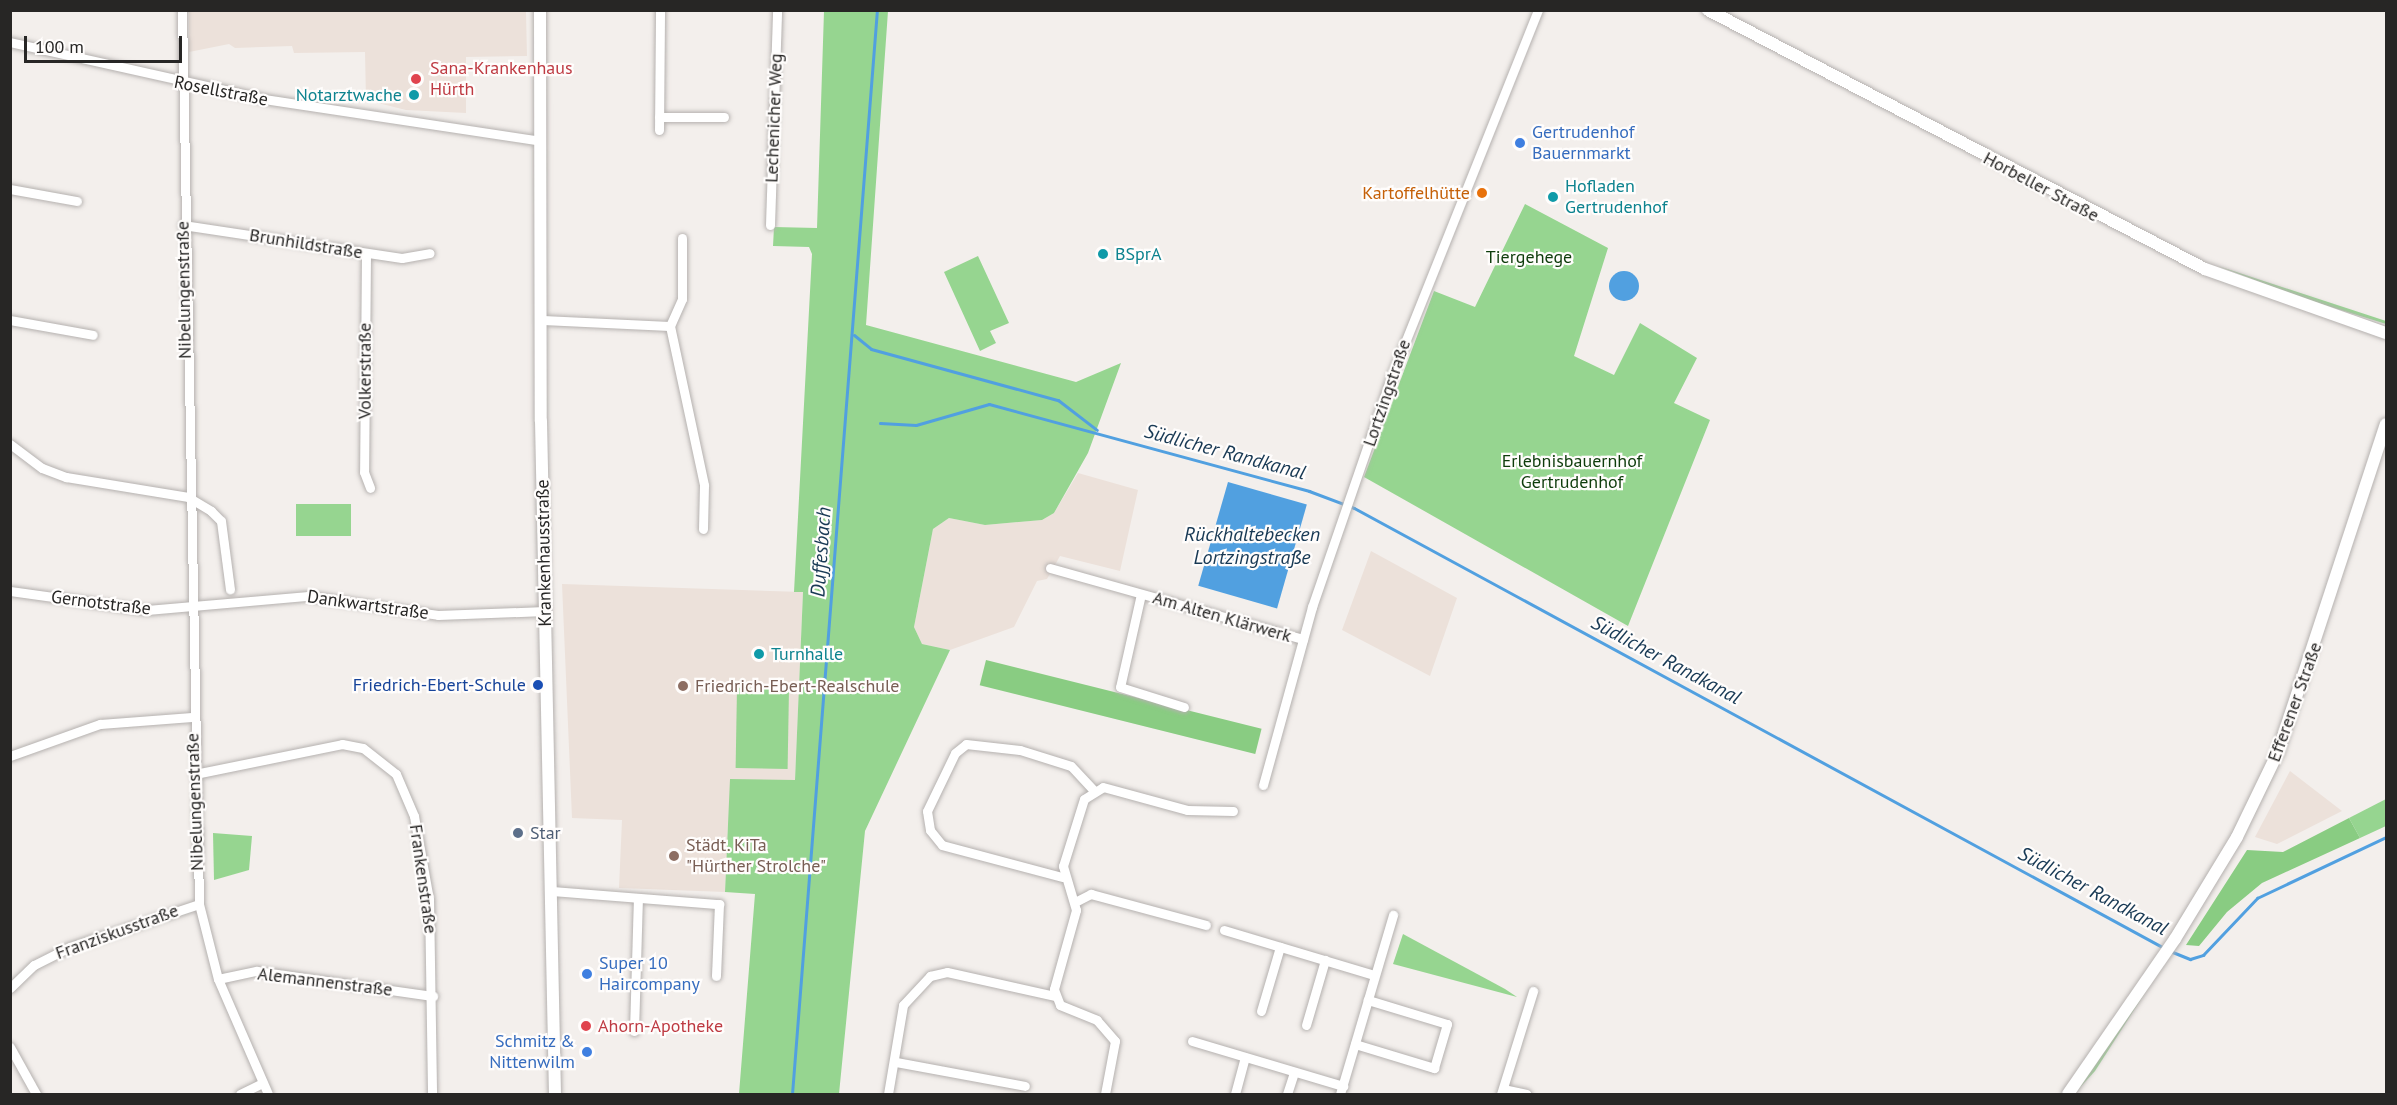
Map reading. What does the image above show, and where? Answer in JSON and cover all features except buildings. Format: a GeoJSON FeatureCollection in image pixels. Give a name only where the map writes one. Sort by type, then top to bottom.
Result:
{"type":"FeatureCollection","features":[{"type":"Feature","properties":{"kind":"street","name":"Nibelungenstraße"},"geometry":{"type":"LineString","coordinates":[[182,10],[181,84],[192,606],[192,717],[199,904],[218,979],[268,1095]]}},
{"type":"Feature","properties":{"kind":"street","name":"Krankenhausstraße"},"geometry":{"type":"LineString","coordinates":[[540,10],[545,611],[555,1095]]}},
{"type":"Feature","properties":{"kind":"street"},"geometry":{"type":"LineString","coordinates":[[658,130],[660,10]]}},
{"type":"Feature","properties":{"kind":"street","name":"Lechenicher Weg"},"geometry":{"type":"LineString","coordinates":[[770,225],[777,10]]}},
{"type":"Feature","properties":{"kind":"street","name":"Lortzingstraße"},"geometry":{"type":"LineString","coordinates":[[1263,785],[1303,639],[1351,496],[1430,275],[1538,10]]}},
{"type":"Feature","properties":{"kind":"street","name":"Horbeller Straße"},"geometry":{"type":"LineString","coordinates":[[1708,10],[2184,259],[2386,333]]}},
{"type":"Feature","properties":{"kind":"street","name":"Rosellstraße"},"geometry":{"type":"LineString","coordinates":[[10,42],[181,84],[541,141]]}},
{"type":"Feature","properties":{"kind":"street"},"geometry":{"type":"LineString","coordinates":[[659,117],[724,117]]}},
{"type":"Feature","properties":{"kind":"street"},"geometry":{"type":"LineString","coordinates":[[10,189],[77,201]]}},
{"type":"Feature","properties":{"kind":"street","name":"Brunhildstraße"},"geometry":{"type":"LineString","coordinates":[[183,225],[366,254],[402,258],[430,253]]}},
{"type":"Feature","properties":{"kind":"street"},"geometry":{"type":"LineString","coordinates":[[682,238],[682,299],[670,326],[704,484],[703,529]]}},
{"type":"Feature","properties":{"kind":"street","name":"Volkerstraße"},"geometry":{"type":"LineString","coordinates":[[366,254],[364,472],[370,488]]}},
{"type":"Feature","properties":{"kind":"street"},"geometry":{"type":"LineString","coordinates":[[10,320],[93,335]]}},
{"type":"Feature","properties":{"kind":"street"},"geometry":{"type":"LineString","coordinates":[[542,320],[670,326]]}},
{"type":"Feature","properties":{"kind":"street","name":"Efferener Straße"},"geometry":{"type":"LineString","coordinates":[[2067,1095],[2175,939],[2237,837],[2278,753],[2386,424]]}},
{"type":"Feature","properties":{"kind":"street"},"geometry":{"type":"LineString","coordinates":[[10,444],[66,477],[188,497],[221,521],[230,589]]}},
{"type":"Feature","properties":{"kind":"street","name":"Am Alten Klärwerk"},"geometry":{"type":"LineString","coordinates":[[1050,568],[1303,639]]}},
{"type":"Feature","properties":{"kind":"street","name":"Gernotstraße"},"geometry":{"type":"LineString","coordinates":[[10,591],[138,609],[192,606]]}},
{"type":"Feature","properties":{"kind":"street","name":"Am Alten Klärwerk"},"geometry":{"type":"LineString","coordinates":[[1141,594],[1120,687],[1184,707]]}},
{"type":"Feature","properties":{"kind":"street","name":"Dankwartstraße"},"geometry":{"type":"LineString","coordinates":[[192,606],[308,596],[438,615],[545,611]]}},
{"type":"Feature","properties":{"kind":"street"},"geometry":{"type":"LineString","coordinates":[[10,756],[100,724],[192,717]]}},
{"type":"Feature","properties":{"kind":"street"},"geometry":{"type":"LineString","coordinates":[[1062,877],[942,845],[930,830],[927,811],[955,753],[966,744],[1020,750],[1071,766],[1093,790]]}},
{"type":"Feature","properties":{"kind":"street","name":"Frankenstraße"},"geometry":{"type":"LineString","coordinates":[[195,774],[247,766],[317,745],[363,748],[382,759],[396,774],[414,816],[429,899],[433,996],[432,1095]]}},
{"type":"Feature","properties":{"kind":"street"},"geometry":{"type":"LineString","coordinates":[[1055,996],[1075,902],[1062,877],[1084,799],[1093,790],[1103,788],[1187,810],[1233,811]]}},
{"type":"Feature","properties":{"kind":"street"},"geometry":{"type":"LineString","coordinates":[[552,891],[638,900],[718,904],[716,976]]}},
{"type":"Feature","properties":{"kind":"street"},"geometry":{"type":"LineString","coordinates":[[1075,902],[1091,894],[1206,925]]}},
{"type":"Feature","properties":{"kind":"street"},"geometry":{"type":"LineString","coordinates":[[634,1031],[638,900]]}},
{"type":"Feature","properties":{"kind":"street","name":"Franziskusstraße"},"geometry":{"type":"LineString","coordinates":[[10,988],[60,951],[199,904]]}},
{"type":"Feature","properties":{"kind":"street"},"geometry":{"type":"LineString","coordinates":[[1192,1041],[1294,1072],[1341,1090],[1393,915]]}},
{"type":"Feature","properties":{"kind":"street"},"geometry":{"type":"LineString","coordinates":[[1224,930],[1374,975]]}},
{"type":"Feature","properties":{"kind":"street"},"geometry":{"type":"LineString","coordinates":[[1261,1011],[1280,947]]}},
{"type":"Feature","properties":{"kind":"street"},"geometry":{"type":"LineString","coordinates":[[1306,1025],[1325,960]]}},
{"type":"Feature","properties":{"kind":"street","name":"Alemannenstraße"},"geometry":{"type":"LineString","coordinates":[[218,979],[257,971],[433,996]]}},
{"type":"Feature","properties":{"kind":"street"},"geometry":{"type":"LineString","coordinates":[[888,1095],[896,1062],[903,1005],[939,972],[1055,996],[1068,1010],[1097,1020],[1115,1041],[1105,1095]]}},
{"type":"Feature","properties":{"kind":"street"},"geometry":{"type":"LineString","coordinates":[[1526,1095],[1502,1092],[1533,992]]}},
{"type":"Feature","properties":{"kind":"street"},"geometry":{"type":"LineString","coordinates":[[1355,1044],[1434,1068],[1447,1024],[1368,1000]]}},
{"type":"Feature","properties":{"kind":"street"},"geometry":{"type":"LineString","coordinates":[[10,1047],[36,1095]]}},
{"type":"Feature","properties":{"kind":"street"},"geometry":{"type":"LineString","coordinates":[[1235,1095],[1245,1057]]}},
{"type":"Feature","properties":{"kind":"street"},"geometry":{"type":"LineString","coordinates":[[896,1062],[1024,1086]]}},
{"type":"Feature","properties":{"kind":"street"},"geometry":{"type":"LineString","coordinates":[[1287,1095],[1294,1072]]}},
{"type":"Feature","properties":{"kind":"street"},"geometry":{"type":"LineString","coordinates":[[240,1095],[263,1083]]}},
{"type":"Feature","properties":{"kind":"shaded area","name":"Sana-Krankenhaus Hürth"},"geometry":{"type":"Polygon","coordinates":[[[189,11],[526,11],[527,56],[466,57],[466,113],[406,110],[366,100],[365,52],[294,53],[292,46],[235,48],[229,44],[189,52],[189,11]]]}},
{"type":"Feature","properties":{"kind":"shaded area"},"geometry":{"type":"Polygon","coordinates":[[[1078,473],[1138,490],[1120,571],[1060,556],[1047,579],[1037,581],[1014,627],[950,650],[922,644],[914,627],[933,529],[949,518],[985,525],[1042,520],[1054,513],[1078,473]]]}},
{"type":"Feature","properties":{"kind":"shaded area"},"geometry":{"type":"Polygon","coordinates":[[[1371,551],[1457,598],[1430,676],[1342,630],[1371,551]]]}},
{"type":"Feature","properties":{"kind":"shaded area","name":"Friedrich-Ebert-Realschule"},"geometry":{"type":"Polygon","coordinates":[[[562,584],[803,592],[795,780],[728,824],[725,892],[619,888],[622,820],[572,818],[562,584]]]}},
{"type":"Feature","properties":{"kind":"shaded area"},"geometry":{"type":"Polygon","coordinates":[[[2290,771],[2342,811],[2277,844],[2255,837],[2290,771]]]}},
{"type":"Feature","properties":{"kind":"green space"},"geometry":{"type":"Polygon","coordinates":[[[824,11],[888,11],[866,325],[1076,382],[1121,363],[1088,453],[1054,513],[1042,520],[985,525],[949,518],[933,529],[914,627],[922,644],[950,650],[865,831],[839,1094],[739,1094],[755,894],[725,892],[730,779],[795,780],[803,592],[794,592],[812,254],[809,247],[773,246],[774,227],[817,228],[824,11]]]}},
{"type":"Feature","properties":{"kind":"green space","name":"Erlebnisbauernhof Gertrudenhof"},"geometry":{"type":"Polygon","coordinates":[[[1525,204],[1608,248],[1574,356],[1614,375],[1640,323],[1697,358],[1674,403],[1710,420],[1628,626],[1364,477],[1434,291],[1475,307],[1525,204]]]}},
{"type":"Feature","properties":{"kind":"green space"},"geometry":{"type":"Polygon","coordinates":[[[978,256],[1009,323],[990,331],[996,343],[980,351],[944,272],[978,256]]]}},
{"type":"Feature","properties":{"kind":"green space"},"geometry":{"type":"Polygon","coordinates":[[[2218,266],[2386,321],[2386,324],[2302,298],[2218,266]]]}},
{"type":"Feature","properties":{"kind":"green space"},"geometry":{"type":"Polygon","coordinates":[[[296,504],[351,504],[351,536],[296,536],[296,504]]]}},
{"type":"Feature","properties":{"kind":"green space"},"geometry":{"type":"Polygon","coordinates":[[[986,660],[1262,729],[1255,754],[980,685],[986,660]]]}},
{"type":"Feature","properties":{"kind":"green space"},"geometry":{"type":"Polygon","coordinates":[[[737,688],[789,689],[788,769],[736,768],[737,688]]]}},
{"type":"Feature","properties":{"kind":"green space"},"geometry":{"type":"Polygon","coordinates":[[[2386,799],[2386,826],[2360,838],[2349,818],[2386,799]]]}},
{"type":"Feature","properties":{"kind":"green space"},"geometry":{"type":"Polygon","coordinates":[[[2349,818],[2360,838],[2262,883],[2227,912],[2199,946],[2186,945],[2247,850],[2283,852],[2349,818]]]}},
{"type":"Feature","properties":{"kind":"green space"},"geometry":{"type":"Polygon","coordinates":[[[213,833],[252,836],[249,870],[214,880],[213,833]]]}},
{"type":"Feature","properties":{"kind":"green space"},"geometry":{"type":"Polygon","coordinates":[[[1403,934],[1505,989],[1517,997],[1393,964],[1403,934]]]}},
{"type":"Feature","properties":{"kind":"green space"},"geometry":{"type":"Polygon","coordinates":[[[2150,985],[2095,1071],[2074,1094],[2150,985]]]}},
{"type":"Feature","properties":{"kind":"water"},"geometry":{"type":"Polygon","coordinates":[[[1624,271],[1635,275],[1639,286],[1635,297],[1624,301],[1613,297],[1609,286],[1613,275],[1624,271]]]}},
{"type":"Feature","properties":{"kind":"water","name":"Rückhaltebecken Lortzingstraße"},"geometry":{"type":"Polygon","coordinates":[[[1228,482],[1307,505],[1277,608],[1198,586],[1228,482]]]}},
{"type":"Feature","properties":{"kind":"waterway","name":"Duffesbach"},"geometry":{"type":"LineString","coordinates":[[792,1094],[877,10]]}},
{"type":"Feature","properties":{"kind":"waterway"},"geometry":{"type":"LineString","coordinates":[[854,335],[871,349],[1058,400],[1097,430]]}},
{"type":"Feature","properties":{"kind":"waterway","name":"Südlicher Randkanal"},"geometry":{"type":"LineString","coordinates":[[880,423],[916,425],[989,404],[1309,491],[1354,508],[2164,948]]}},
{"type":"Feature","properties":{"kind":"waterway","name":"Südlicher Randkanal"},"geometry":{"type":"LineString","coordinates":[[2170,951],[2190,959],[2203,955],[2257,898],[2386,837]]}},
{"type":"Feature","properties":{"kind":"place","name":"Sana-Krankenhaus Hürth"},"geometry":{"type":"Point","coordinates":[416,79]}},
{"type":"Feature","properties":{"kind":"place","name":"Notarztwache"},"geometry":{"type":"Point","coordinates":[414,95]}},
{"type":"Feature","properties":{"kind":"place","name":"Gertrudenhof Bauernmarkt"},"geometry":{"type":"Point","coordinates":[1520,143]}},
{"type":"Feature","properties":{"kind":"place","name":"Kartoffelhütte"},"geometry":{"type":"Point","coordinates":[1482,193]}},
{"type":"Feature","properties":{"kind":"place","name":"Hofladen Gertrudenhof"},"geometry":{"type":"Point","coordinates":[1553,197]}},
{"type":"Feature","properties":{"kind":"place","name":"BSprA"},"geometry":{"type":"Point","coordinates":[1103,254]}},
{"type":"Feature","properties":{"kind":"place","name":"Turnhalle"},"geometry":{"type":"Point","coordinates":[759,654]}},
{"type":"Feature","properties":{"kind":"place","name":"Friedrich-Ebert-Schule"},"geometry":{"type":"Point","coordinates":[538,685]}},
{"type":"Feature","properties":{"kind":"place","name":"Friedrich-Ebert-Realschule"},"geometry":{"type":"Point","coordinates":[683,686]}},
{"type":"Feature","properties":{"kind":"place","name":"Star"},"geometry":{"type":"Point","coordinates":[518,833]}},
{"type":"Feature","properties":{"kind":"place","name":"Städt. KiTa \"Hürther Strolche\""},"geometry":{"type":"Point","coordinates":[674,856]}},
{"type":"Feature","properties":{"kind":"place","name":"Super 10 Haircompany"},"geometry":{"type":"Point","coordinates":[587,974]}},
{"type":"Feature","properties":{"kind":"place","name":"Ahorn-Apotheke"},"geometry":{"type":"Point","coordinates":[586,1026]}},
{"type":"Feature","properties":{"kind":"place","name":"Schmitz & Nittenwilm"},"geometry":{"type":"Point","coordinates":[587,1052]}},
{"type":"Feature","properties":{"kind":"park label","name":"Tiergehege"},"geometry":{"type":"Point","coordinates":[1529,257]}}]}
